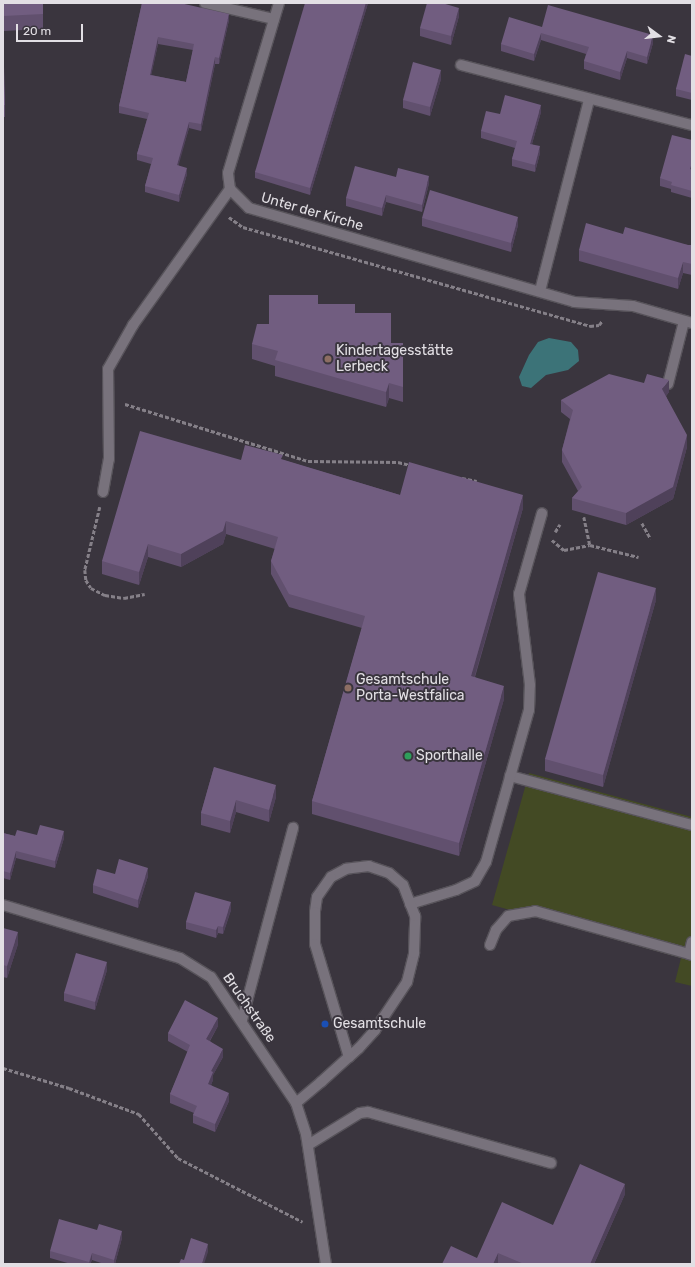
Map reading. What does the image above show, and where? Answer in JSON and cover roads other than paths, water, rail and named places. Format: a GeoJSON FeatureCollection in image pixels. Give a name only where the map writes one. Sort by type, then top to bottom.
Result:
{"type":"FeatureCollection","features":[{"type":"Feature","properties":{"kind":"street"},"geometry":{"type":"LineString","coordinates":[[205,3],[274,19]]}},
{"type":"Feature","properties":{"kind":"street"},"geometry":{"type":"LineString","coordinates":[[103,492],[109,459],[108,369],[133,324],[230,189],[228,173],[279,3]]}},
{"type":"Feature","properties":{"kind":"street"},"geometry":{"type":"LineString","coordinates":[[461,65],[589,100],[692,125]]}},
{"type":"Feature","properties":{"kind":"street"},"geometry":{"type":"LineString","coordinates":[[540,291],[589,100]]}},
{"type":"Feature","properties":{"kind":"street","name":"Unter der Kirche"},"geometry":{"type":"LineString","coordinates":[[230,189],[249,208],[574,302],[633,306],[688,322]]}},
{"type":"Feature","properties":{"kind":"street"},"geometry":{"type":"LineString","coordinates":[[668,384],[688,322]]}},
{"type":"Feature","properties":{"kind":"street"},"geometry":{"type":"LineString","coordinates":[[410,904],[456,890],[475,881],[486,862],[529,710],[530,685],[519,594],[542,513]]}},
{"type":"Feature","properties":{"kind":"street"},"geometry":{"type":"LineString","coordinates":[[510,776],[692,825]]}},
{"type":"Feature","properties":{"kind":"street"},"geometry":{"type":"LineString","coordinates":[[242,1020],[293,828]]}},
{"type":"Feature","properties":{"kind":"street"},"geometry":{"type":"LineString","coordinates":[[296,1103],[349,1057],[375,1030],[407,982],[414,953],[416,929],[410,904],[403,885],[389,873],[369,866],[346,869],[331,877],[317,897],[315,944],[349,1057]]}},
{"type":"Feature","properties":{"kind":"street","name":"Bruchstraße"},"geometry":{"type":"LineString","coordinates":[[3,905],[180,958],[211,977],[242,1020],[296,1103],[308,1145],[326,1264]]}},
{"type":"Feature","properties":{"kind":"street"},"geometry":{"type":"LineString","coordinates":[[490,945],[496,930],[508,916],[535,911],[690,954],[692,942]]}},
{"type":"Feature","properties":{"kind":"street"},"geometry":{"type":"LineString","coordinates":[[308,1145],[360,1113],[368,1112],[551,1164]]}},
{"type":"Feature","properties":{"kind":"water"},"geometry":{"type":"Polygon","coordinates":[[[549,338],[571,342],[578,350],[579,361],[568,370],[546,375],[531,388],[522,386],[519,377],[529,355],[538,342],[549,338]]]}},
{"type":"Feature","properties":{"kind":"place","name":"Kindertagesstätte Lerbeck"},"geometry":{"type":"Point","coordinates":[328,359]}},
{"type":"Feature","properties":{"kind":"place","name":"Gesamtschule Porta-Westfalica"},"geometry":{"type":"Point","coordinates":[348,688]}},
{"type":"Feature","properties":{"kind":"place","name":"Sporthalle"},"geometry":{"type":"Point","coordinates":[408,756]}},
{"type":"Feature","properties":{"kind":"place","name":"Gesamtschule"},"geometry":{"type":"Point","coordinates":[325,1024]}}]}
